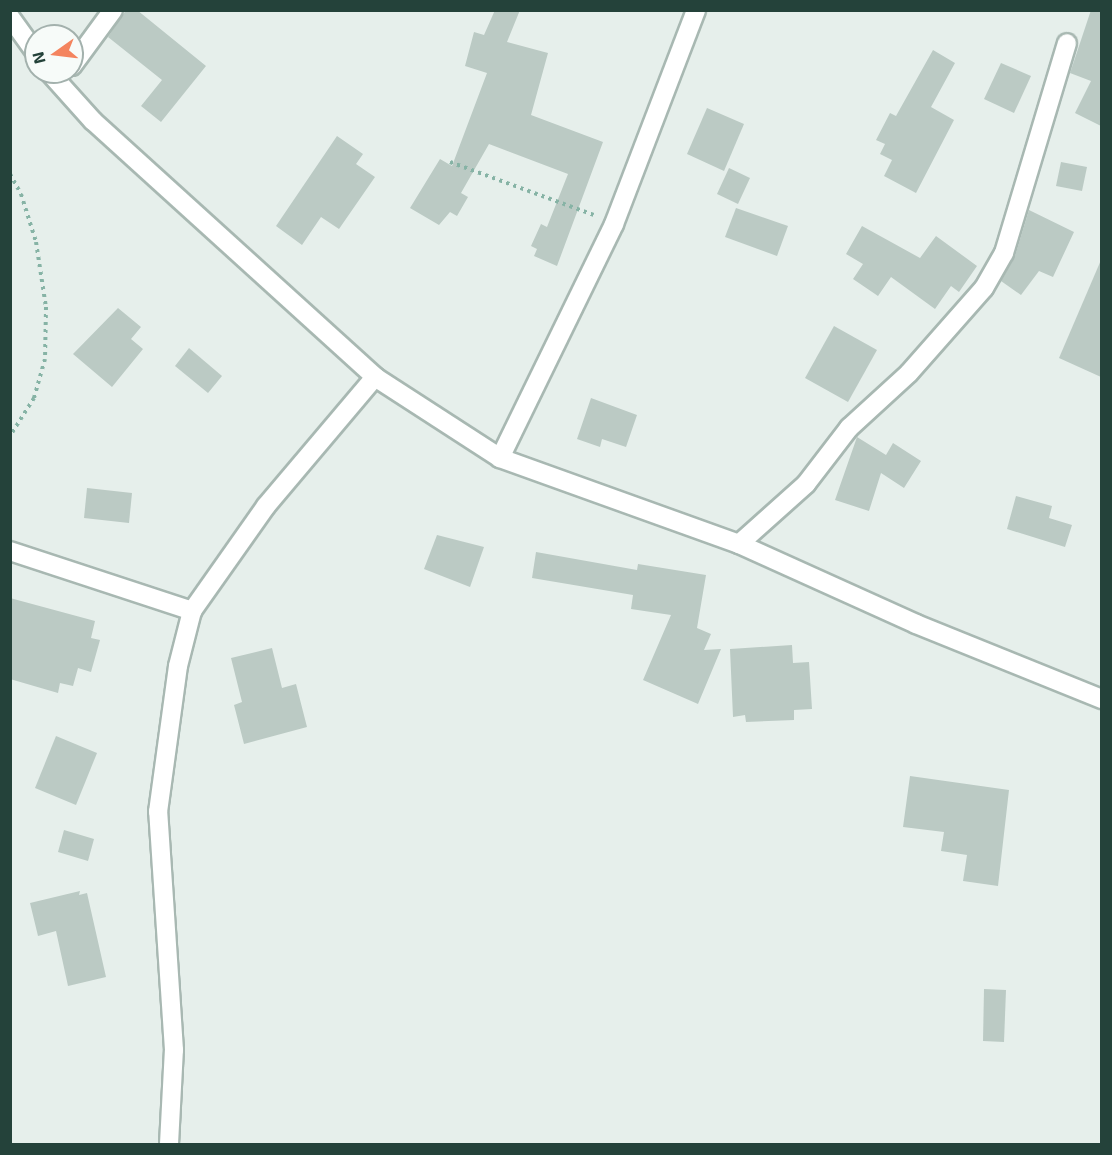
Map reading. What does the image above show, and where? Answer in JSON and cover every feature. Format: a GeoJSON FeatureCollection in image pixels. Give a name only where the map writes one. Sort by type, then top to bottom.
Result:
{"type":"FeatureCollection","features":[{"type":"Feature","properties":{"kind":"street"},"geometry":{"type":"LineString","coordinates":[[84,50],[113,10]]}},
{"type":"Feature","properties":{"kind":"street"},"geometry":{"type":"LineString","coordinates":[[500,458],[614,224],[696,10]]}},
{"type":"Feature","properties":{"kind":"street"},"geometry":{"type":"LineString","coordinates":[[11,19],[24,37]]}},
{"type":"Feature","properties":{"kind":"street"},"geometry":{"type":"LineString","coordinates":[[739,544],[806,484],[849,428],[909,372],[984,288],[1004,253],[1067,43]]}},
{"type":"Feature","properties":{"kind":"street"},"geometry":{"type":"LineString","coordinates":[[66,84],[375,376],[500,458],[739,544],[916,624],[1101,699]]}},
{"type":"Feature","properties":{"kind":"street"},"geometry":{"type":"LineString","coordinates":[[169,1144],[174,1050],[158,812],[178,666],[192,610],[266,506],[375,376]]}},
{"type":"Feature","properties":{"kind":"street"},"geometry":{"type":"LineString","coordinates":[[10,551],[192,610]]}},
{"type":"Feature","properties":{"kind":"path"},"geometry":{"type":"LineString","coordinates":[[450,162],[614,224]]}},
{"type":"Feature","properties":{"kind":"path"},"geometry":{"type":"LineString","coordinates":[[10,174],[21,194],[36,242],[46,307],[42,369],[34,398],[10,436]]}},
{"type":"Feature","properties":{"kind":"building"},"geometry":{"type":"Polygon","coordinates":[[[126,10],[137,10],[206,66],[161,122],[141,106],[162,80],[108,37],[126,10]]]}},
{"type":"Feature","properties":{"kind":"building"},"geometry":{"type":"Polygon","coordinates":[[[495,10],[520,10],[507,42],[548,53],[531,115],[603,142],[557,266],[534,256],[537,249],[531,246],[541,224],[547,227],[568,174],[489,144],[461,193],[468,197],[457,216],[450,212],[439,225],[410,208],[440,159],[452,166],[487,73],[465,66],[474,32],[484,35],[495,10]]]}},
{"type":"Feature","properties":{"kind":"building"},"geometry":{"type":"Polygon","coordinates":[[[1091,10],[1101,10],[1101,126],[1075,113],[1091,81],[1070,73],[1091,10]]]}},
{"type":"Feature","properties":{"kind":"building"},"geometry":{"type":"Polygon","coordinates":[[[933,50],[955,63],[931,107],[954,120],[916,193],[884,176],[892,160],[880,154],[885,144],[876,140],[890,113],[896,116],[933,50]]]}},
{"type":"Feature","properties":{"kind":"building"},"geometry":{"type":"Polygon","coordinates":[[[1001,63],[1031,76],[1014,113],[984,99],[1001,63]]]}},
{"type":"Feature","properties":{"kind":"building"},"geometry":{"type":"Polygon","coordinates":[[[707,108],[744,124],[724,171],[687,154],[707,108]]]}},
{"type":"Feature","properties":{"kind":"building"},"geometry":{"type":"Polygon","coordinates":[[[337,136],[363,154],[356,164],[375,177],[339,229],[321,217],[302,245],[276,226],[337,136]]]}},
{"type":"Feature","properties":{"kind":"building"},"geometry":{"type":"Polygon","coordinates":[[[1061,162],[1087,167],[1082,191],[1056,186],[1061,162]]]}},
{"type":"Feature","properties":{"kind":"building"},"geometry":{"type":"Polygon","coordinates":[[[729,168],[750,178],[738,204],[717,194],[729,168]]]}},
{"type":"Feature","properties":{"kind":"building"},"geometry":{"type":"Polygon","coordinates":[[[736,208],[788,226],[777,256],[725,237],[736,208]]]}},
{"type":"Feature","properties":{"kind":"building"},"geometry":{"type":"Polygon","coordinates":[[[1029,210],[1074,232],[1053,277],[1039,271],[1021,295],[1001,281],[1015,256],[1029,210]]]}},
{"type":"Feature","properties":{"kind":"building"},"geometry":{"type":"Polygon","coordinates":[[[862,226],[920,258],[936,236],[977,266],[959,292],[951,286],[935,309],[891,277],[878,296],[853,279],[863,264],[846,254],[862,226]]]}},
{"type":"Feature","properties":{"kind":"building"},"geometry":{"type":"Polygon","coordinates":[[[1101,260],[1101,377],[1059,358],[1101,260]]]}},
{"type":"Feature","properties":{"kind":"building"},"geometry":{"type":"Polygon","coordinates":[[[118,308],[141,327],[131,339],[143,349],[112,387],[73,354],[118,308]]]}},
{"type":"Feature","properties":{"kind":"building"},"geometry":{"type":"Polygon","coordinates":[[[834,326],[877,350],[848,402],[805,378],[834,326]]]}},
{"type":"Feature","properties":{"kind":"building"},"geometry":{"type":"Polygon","coordinates":[[[189,348],[222,376],[208,393],[175,366],[189,348]]]}},
{"type":"Feature","properties":{"kind":"building"},"geometry":{"type":"Polygon","coordinates":[[[591,398],[637,415],[626,447],[602,439],[600,447],[577,439],[591,398]]]}},
{"type":"Feature","properties":{"kind":"building"},"geometry":{"type":"Polygon","coordinates":[[[857,437],[886,455],[893,443],[921,461],[904,488],[881,473],[869,511],[835,500],[857,437]]]}},
{"type":"Feature","properties":{"kind":"building"},"geometry":{"type":"Polygon","coordinates":[[[87,488],[132,493],[129,523],[84,518],[87,488]]]}},
{"type":"Feature","properties":{"kind":"building"},"geometry":{"type":"Polygon","coordinates":[[[1016,496],[1052,506],[1049,518],[1072,525],[1065,547],[1007,529],[1016,496]]]}},
{"type":"Feature","properties":{"kind":"building"},"geometry":{"type":"Polygon","coordinates":[[[437,535],[484,547],[470,587],[424,569],[437,535]]]}},
{"type":"Feature","properties":{"kind":"building"},"geometry":{"type":"Polygon","coordinates":[[[536,552],[637,570],[638,564],[706,575],[697,628],[711,634],[704,650],[721,649],[698,704],[643,680],[671,615],[631,609],[633,595],[532,578],[536,552]]]}},
{"type":"Feature","properties":{"kind":"building"},"geometry":{"type":"Polygon","coordinates":[[[10,598],[95,621],[91,638],[100,640],[91,672],[78,668],[73,686],[60,683],[58,693],[10,679],[10,598]]]}},
{"type":"Feature","properties":{"kind":"building"},"geometry":{"type":"Polygon","coordinates":[[[792,645],[793,663],[809,662],[812,709],[794,710],[794,720],[746,722],[745,715],[733,717],[730,649],[792,645]]]}},
{"type":"Feature","properties":{"kind":"building"},"geometry":{"type":"Polygon","coordinates":[[[272,648],[282,688],[296,684],[307,727],[244,744],[234,705],[242,702],[231,658],[272,648]]]}},
{"type":"Feature","properties":{"kind":"building"},"geometry":{"type":"Polygon","coordinates":[[[56,736],[97,753],[76,805],[35,788],[56,736]]]}},
{"type":"Feature","properties":{"kind":"building"},"geometry":{"type":"Polygon","coordinates":[[[910,776],[1009,790],[998,886],[963,881],[967,855],[941,851],[944,832],[903,827],[910,776]]]}},
{"type":"Feature","properties":{"kind":"building"},"geometry":{"type":"Polygon","coordinates":[[[64,830],[94,839],[88,861],[58,852],[64,830]]]}},
{"type":"Feature","properties":{"kind":"building"},"geometry":{"type":"Polygon","coordinates":[[[80,891],[79,895],[87,893],[106,977],[68,986],[56,931],[38,936],[30,903],[80,891]]]}},
{"type":"Feature","properties":{"kind":"building"},"geometry":{"type":"Polygon","coordinates":[[[984,989],[1006,990],[1004,1042],[983,1041],[984,989]]]}}]}
